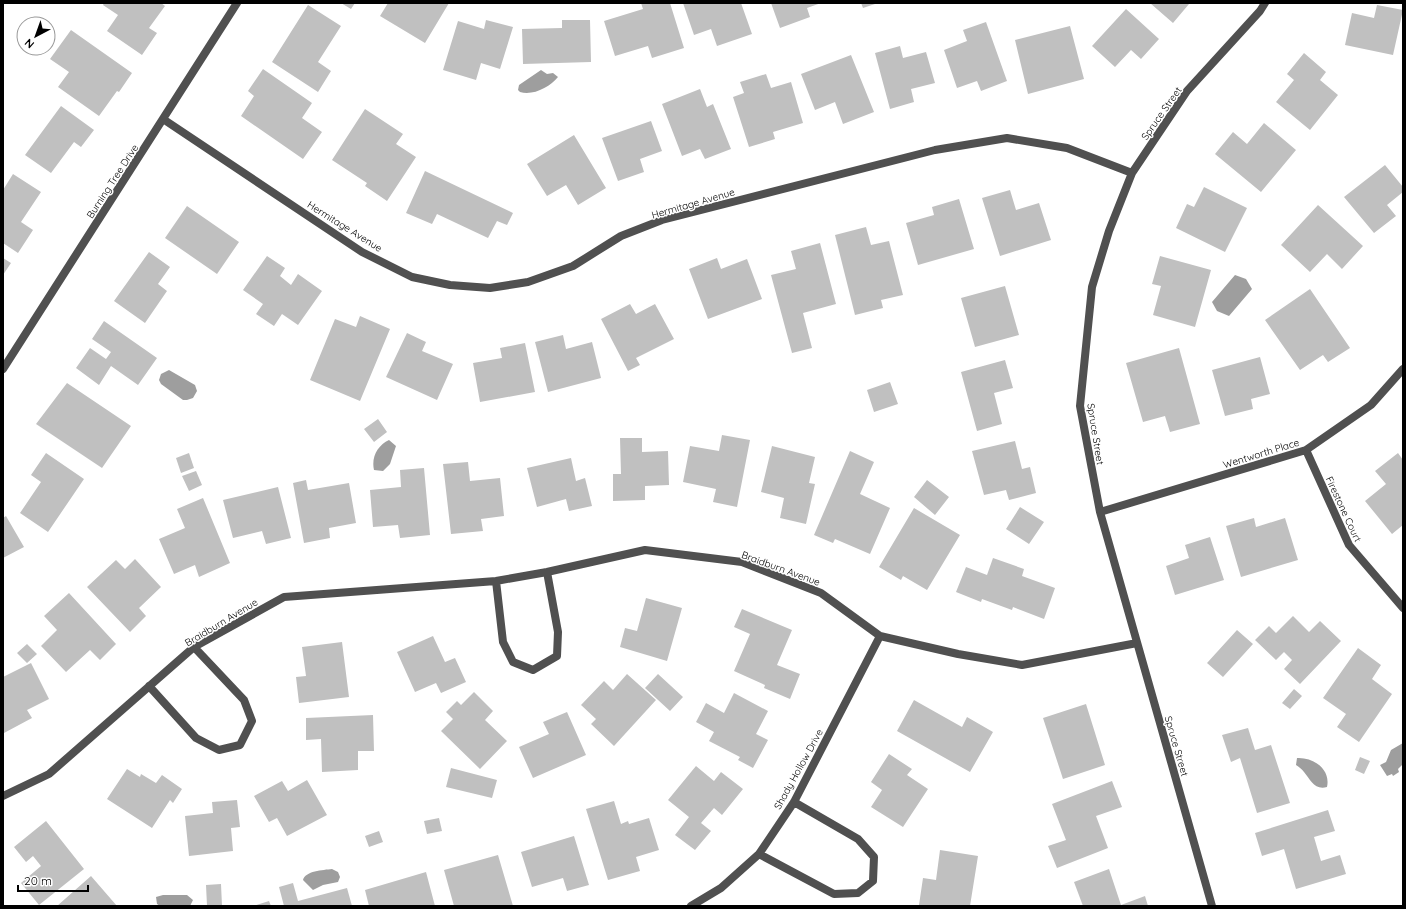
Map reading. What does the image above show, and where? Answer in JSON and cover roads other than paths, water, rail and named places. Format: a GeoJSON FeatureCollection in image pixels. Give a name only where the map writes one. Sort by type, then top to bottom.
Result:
{"type":"FeatureCollection","features":[{"type":"Feature","properties":{"kind":"street","name":"Burning Tree Drive"},"geometry":{"type":"LineString","coordinates":[[3,369],[237,3]]}},
{"type":"Feature","properties":{"kind":"street","name":"Spruce Street"},"geometry":{"type":"LineString","coordinates":[[1212,906],[1100,512],[1080,406],[1092,287],[1109,231],[1132,173],[1187,92],[1260,11],[1265,3]]}},
{"type":"Feature","properties":{"kind":"street","name":"Hermitage Avenue"},"geometry":{"type":"LineString","coordinates":[[163,119],[362,252],[412,277],[450,285],[490,288],[528,282],[573,266],[621,236],[662,220],[935,150],[1007,138],[1068,148],[1132,173]]}},
{"type":"Feature","properties":{"kind":"street","name":"Wentworth Place"},"geometry":{"type":"LineString","coordinates":[[1100,512],[1306,450],[1370,405],[1403,369]]}},
{"type":"Feature","properties":{"kind":"street","name":"Firestone Court"},"geometry":{"type":"LineString","coordinates":[[1306,450],[1348,545],[1403,608]]}},
{"type":"Feature","properties":{"kind":"street","name":"Braidburn Avenue"},"geometry":{"type":"LineString","coordinates":[[3,796],[49,774],[194,647],[284,597],[496,581],[547,572],[645,550],[742,562],[821,593],[880,636],[958,654],[1022,664],[1137,643]]}},
{"type":"Feature","properties":{"kind":"street"},"geometry":{"type":"LineString","coordinates":[[496,581],[503,642],[513,662],[533,670],[556,656],[558,632],[547,572]]}},
{"type":"Feature","properties":{"kind":"street","name":"Shady Hollow Drive"},"geometry":{"type":"LineString","coordinates":[[691,906],[721,888],[759,854],[794,802],[880,636]]}},
{"type":"Feature","properties":{"kind":"street"},"geometry":{"type":"LineString","coordinates":[[149,686],[196,738],[220,750],[240,745],[252,721],[244,700],[194,647]]}},
{"type":"Feature","properties":{"kind":"street"},"geometry":{"type":"LineString","coordinates":[[759,854],[834,894],[858,894],[873,881],[874,857],[858,839],[794,802]]}}]}
